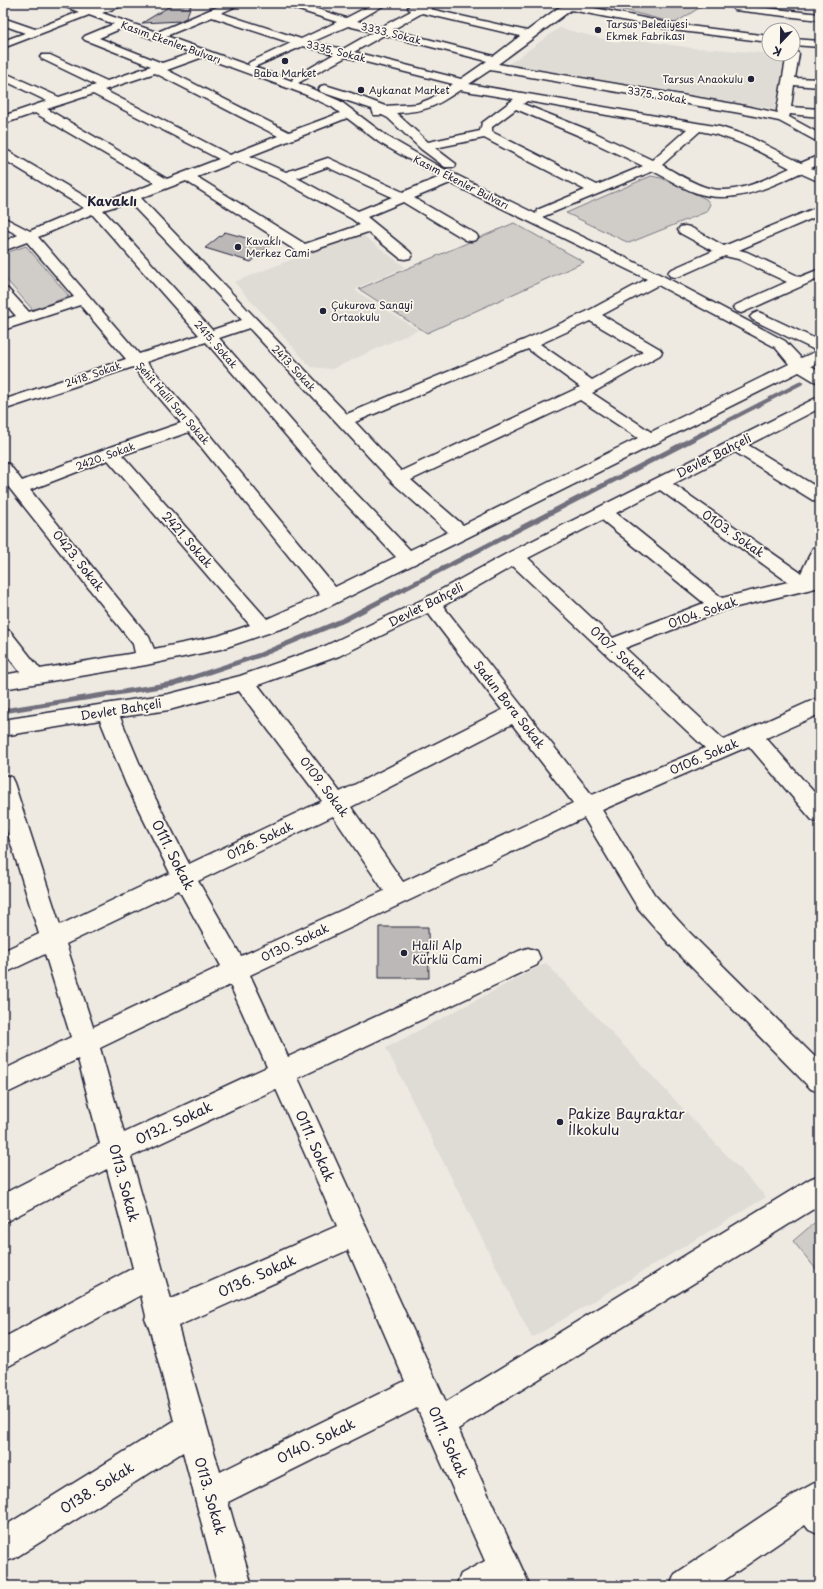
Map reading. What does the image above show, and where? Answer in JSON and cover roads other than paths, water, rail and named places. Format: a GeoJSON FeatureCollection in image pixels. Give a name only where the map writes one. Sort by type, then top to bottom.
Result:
{"type":"FeatureCollection","features":[{"type":"Feature","properties":{"kind":"street"},"geometry":{"type":"LineString","coordinates":[[65,3],[95,7]]}},
{"type":"Feature","properties":{"kind":"street"},"geometry":{"type":"LineString","coordinates":[[3,45],[95,7],[120,3]]}},
{"type":"Feature","properties":{"kind":"street"},"geometry":{"type":"LineString","coordinates":[[164,33],[235,3]]}},
{"type":"Feature","properties":{"kind":"street","name":"3333. Sokak"},"geometry":{"type":"LineString","coordinates":[[287,3],[347,22],[492,63]]}},
{"type":"Feature","properties":{"kind":"street"},"geometry":{"type":"LineString","coordinates":[[254,64],[347,22],[383,3]]}},
{"type":"Feature","properties":{"kind":"street"},"geometry":{"type":"LineString","coordinates":[[297,80],[432,3]]}},
{"type":"Feature","properties":{"kind":"street"},"geometry":{"type":"LineString","coordinates":[[3,247],[94,208],[132,197],[307,130],[348,123],[383,110],[419,108],[434,102],[492,63],[567,4],[673,27],[761,38]]}},
{"type":"Feature","properties":{"kind":"street"},"geometry":{"type":"LineString","coordinates":[[406,6],[529,35]]}},
{"type":"Feature","properties":{"kind":"street"},"geometry":{"type":"LineString","coordinates":[[726,34],[739,6],[820,17]]}},
{"type":"Feature","properties":{"kind":"street","name":"Kasım Ekenler Bulvarı"},"geometry":{"type":"LineString","coordinates":[[95,7],[164,33],[383,110],[444,161],[542,213],[688,280]]}},
{"type":"Feature","properties":{"kind":"street","name":"Kasım Ekenler Bulvarı"},"geometry":{"type":"LineString","coordinates":[[95,7],[203,53],[308,91],[336,104],[348,123],[373,132],[404,152],[450,178],[658,279],[780,344],[799,365],[820,378]]}},
{"type":"Feature","properties":{"kind":"street","name":"3335. Sokak"},"geometry":{"type":"LineString","coordinates":[[211,13],[300,42],[520,101]]}},
{"type":"Feature","properties":{"kind":"street"},"geometry":{"type":"LineString","coordinates":[[3,21],[34,32]]}},
{"type":"Feature","properties":{"kind":"street"},"geometry":{"type":"LineString","coordinates":[[116,27],[89,38],[160,68],[290,136]]}},
{"type":"Feature","properties":{"kind":"street"},"geometry":{"type":"LineString","coordinates":[[801,47],[820,44]]}},
{"type":"Feature","properties":{"kind":"street"},"geometry":{"type":"LineString","coordinates":[[5,117],[59,102],[203,53]]}},
{"type":"Feature","properties":{"kind":"street"},"geometry":{"type":"LineString","coordinates":[[46,56],[108,86]]}},
{"type":"Feature","properties":{"kind":"street"},"geometry":{"type":"LineString","coordinates":[[791,62],[783,114],[820,113]]}},
{"type":"Feature","properties":{"kind":"street","name":"3375. Sokak"},"geometry":{"type":"LineString","coordinates":[[492,63],[740,109],[783,114],[820,139]]}},
{"type":"Feature","properties":{"kind":"street"},"geometry":{"type":"LineString","coordinates":[[3,76],[59,102]]}},
{"type":"Feature","properties":{"kind":"street"},"geometry":{"type":"LineString","coordinates":[[789,81],[820,83]]}},
{"type":"Feature","properties":{"kind":"street"},"geometry":{"type":"LineString","coordinates":[[95,90],[234,158],[286,177],[357,216],[405,255]]}},
{"type":"Feature","properties":{"kind":"street"},"geometry":{"type":"LineString","coordinates":[[520,101],[541,115],[653,166],[697,190],[717,194],[734,193],[748,189],[820,159]]}},
{"type":"Feature","properties":{"kind":"street"},"geometry":{"type":"LineString","coordinates":[[486,134],[486,126],[494,118],[520,101],[720,131],[744,139],[820,178]]}},
{"type":"Feature","properties":{"kind":"street"},"geometry":{"type":"LineString","coordinates":[[434,102],[418,120],[416,129],[421,143],[486,134],[596,190]]}},
{"type":"Feature","properties":{"kind":"street"},"geometry":{"type":"LineString","coordinates":[[37,109],[166,184]]}},
{"type":"Feature","properties":{"kind":"street"},"geometry":{"type":"LineString","coordinates":[[373,132],[418,120]]}},
{"type":"Feature","properties":{"kind":"street"},"geometry":{"type":"LineString","coordinates":[[542,213],[653,166],[697,127]]}},
{"type":"Feature","properties":{"kind":"street","name":"2415. Sokak"},"geometry":{"type":"LineString","coordinates":[[3,154],[94,208],[208,335],[337,484],[408,559]]}},
{"type":"Feature","properties":{"kind":"street"},"geometry":{"type":"LineString","coordinates":[[286,177],[328,162],[405,198],[470,237]]}},
{"type":"Feature","properties":{"kind":"street"},"geometry":{"type":"LineString","coordinates":[[187,176],[303,249],[371,226]]}},
{"type":"Feature","properties":{"kind":"street"},"geometry":{"type":"LineString","coordinates":[[357,216],[405,198],[450,178]]}},
{"type":"Feature","properties":{"kind":"street","name":"2413. Sokak"},"geometry":{"type":"LineString","coordinates":[[132,197],[252,322],[398,479],[420,496],[461,533]]}},
{"type":"Feature","properties":{"kind":"street"},"geometry":{"type":"LineString","coordinates":[[675,273],[820,210]]}},
{"type":"Feature","properties":{"kind":"street","name":"Şehit Halil Sarı Sokak"},"geometry":{"type":"LineString","coordinates":[[3,221],[29,236],[192,425],[332,596]]}},
{"type":"Feature","properties":{"kind":"street"},"geometry":{"type":"LineString","coordinates":[[685,230],[724,252],[742,255],[799,282]]}},
{"type":"Feature","properties":{"kind":"street"},"geometry":{"type":"LineString","coordinates":[[741,308],[820,273]]}},
{"type":"Feature","properties":{"kind":"street"},"geometry":{"type":"LineString","coordinates":[[344,421],[529,343],[591,315],[658,279]]}},
{"type":"Feature","properties":{"kind":"street"},"geometry":{"type":"LineString","coordinates":[[3,292],[26,317]]}},
{"type":"Feature","properties":{"kind":"street"},"geometry":{"type":"LineString","coordinates":[[3,325],[83,299]]}},
{"type":"Feature","properties":{"kind":"street"},"geometry":{"type":"LineString","coordinates":[[728,301],[820,347]]}},
{"type":"Feature","properties":{"kind":"street"},"geometry":{"type":"LineString","coordinates":[[398,479],[586,390],[654,352],[591,315]]}},
{"type":"Feature","properties":{"kind":"street","name":"2418. Sokak"},"geometry":{"type":"LineString","coordinates":[[3,405],[208,335],[252,322]]}},
{"type":"Feature","properties":{"kind":"street"},"geometry":{"type":"LineString","coordinates":[[785,330],[820,335]]}},
{"type":"Feature","properties":{"kind":"street"},"geometry":{"type":"LineString","coordinates":[[754,388],[766,374],[773,362],[774,347],[762,335]]}},
{"type":"Feature","properties":{"kind":"street"},"geometry":{"type":"LineString","coordinates":[[529,343],[586,390],[650,439]]}},
{"type":"Feature","properties":{"kind":"street"},"geometry":{"type":"LineString","coordinates":[[3,682],[146,658],[220,642],[285,620],[820,355]]}},
{"type":"Feature","properties":{"kind":"street","name":"Devlet Bahçeli"},"geometry":{"type":"LineString","coordinates":[[3,728],[169,702],[244,682],[332,650],[431,604],[515,557],[820,402]]}},
{"type":"Feature","properties":{"kind":"street","name":"2420. Sokak"},"geometry":{"type":"LineString","coordinates":[[19,488],[111,453],[192,425]]}},
{"type":"Feature","properties":{"kind":"street"},"geometry":{"type":"LineString","coordinates":[[736,444],[820,497]]}},
{"type":"Feature","properties":{"kind":"street","name":"2421. Sokak"},"geometry":{"type":"LineString","coordinates":[[111,453],[263,627]]}},
{"type":"Feature","properties":{"kind":"street","name":"0423. Sokak"},"geometry":{"type":"LineString","coordinates":[[3,468],[142,642],[146,658]]}},
{"type":"Feature","properties":{"kind":"street","name":"0103. Sokak"},"geometry":{"type":"LineString","coordinates":[[661,483],[813,583]]}},
{"type":"Feature","properties":{"kind":"street"},"geometry":{"type":"LineString","coordinates":[[604,512],[718,605]]}},
{"type":"Feature","properties":{"kind":"street"},"geometry":{"type":"LineString","coordinates":[[813,583],[820,552]]}},
{"type":"Feature","properties":{"kind":"street","name":"0107. Sokak"},"geometry":{"type":"LineString","coordinates":[[515,557],[721,750]]}},
{"type":"Feature","properties":{"kind":"street","name":"0104. Sokak"},"geometry":{"type":"LineString","coordinates":[[611,646],[718,605],[813,583]]}},
{"type":"Feature","properties":{"kind":"street","name":"Sadun Bora Sokak"},"geometry":{"type":"LineString","coordinates":[[431,604],[588,806],[646,901],[679,938],[820,1080]]}},
{"type":"Feature","properties":{"kind":"street"},"geometry":{"type":"LineString","coordinates":[[3,636],[35,677]]}},
{"type":"Feature","properties":{"kind":"street","name":"0109. Sokak"},"geometry":{"type":"LineString","coordinates":[[244,682],[337,804],[399,895]]}},
{"type":"Feature","properties":{"kind":"street","name":"0106. Sokak"},"geometry":{"type":"LineString","coordinates":[[588,806],[721,750],[820,705]]}},
{"type":"Feature","properties":{"kind":"street","name":"0111. Sokak"},"geometry":{"type":"LineString","coordinates":[[107,712],[137,784],[184,878],[236,970],[509,1577]]}},
{"type":"Feature","properties":{"kind":"street","name":"0126. Sokak"},"geometry":{"type":"LineString","coordinates":[[3,963],[337,804],[515,713]]}},
{"type":"Feature","properties":{"kind":"street"},"geometry":{"type":"LineString","coordinates":[[752,736],[820,814]]}},
{"type":"Feature","properties":{"kind":"street","name":"0113. Sokak"},"geometry":{"type":"LineString","coordinates":[[3,783],[86,1043],[160,1319],[235,1586]]}},
{"type":"Feature","properties":{"kind":"street","name":"0130. Sokak"},"geometry":{"type":"LineString","coordinates":[[3,1084],[236,970],[588,806]]}},
{"type":"Feature","properties":{"kind":"street","name":"0132. Sokak"},"geometry":{"type":"LineString","coordinates":[[3,1208],[115,1151],[528,958]]}},
{"type":"Feature","properties":{"kind":"street"},"geometry":{"type":"LineString","coordinates":[[440,1423],[820,1189]]}},
{"type":"Feature","properties":{"kind":"street","name":"0136. Sokak"},"geometry":{"type":"LineString","coordinates":[[160,1319],[354,1233]]}},
{"type":"Feature","properties":{"kind":"street"},"geometry":{"type":"LineString","coordinates":[[3,1354],[149,1275]]}},
{"type":"Feature","properties":{"kind":"street","name":"0140. Sokak"},"geometry":{"type":"LineString","coordinates":[[209,1494],[424,1388]]}},
{"type":"Feature","properties":{"kind":"street","name":"0138. Sokak"},"geometry":{"type":"LineString","coordinates":[[3,1546],[191,1429]]}},
{"type":"Feature","properties":{"kind":"street"},"geometry":{"type":"LineString","coordinates":[[688,1586],[816,1506]]}},
{"type":"Feature","properties":{"kind":"street"},"geometry":{"type":"LineString","coordinates":[[473,1586],[509,1577]]}},
{"type":"Feature","properties":{"kind":"waterway"},"geometry":{"type":"LineString","coordinates":[[708,431],[801,383]]}},
{"type":"Feature","properties":{"kind":"waterway"},"geometry":{"type":"LineString","coordinates":[[3,711],[173,684],[260,655],[344,620],[710,430]]}},
{"type":"Feature","properties":{"kind":"place","name":"Tarsus Belediyesi Ekmek Fabrikası"},"geometry":{"type":"Point","coordinates":[598,30]}},
{"type":"Feature","properties":{"kind":"place","name":"Baba Market"},"geometry":{"type":"Point","coordinates":[285,61]}},
{"type":"Feature","properties":{"kind":"place","name":"Tarsus Anaokulu"},"geometry":{"type":"Point","coordinates":[751,79]}},
{"type":"Feature","properties":{"kind":"place","name":"Aykanat Market"},"geometry":{"type":"Point","coordinates":[361,90]}},
{"type":"Feature","properties":{"kind":"place","name":"Kavaklı Merkez Cami"},"geometry":{"type":"Point","coordinates":[238,247]}},
{"type":"Feature","properties":{"kind":"place","name":"Çukurova Sanayi Ortaokulu"},"geometry":{"type":"Point","coordinates":[323,311]}},
{"type":"Feature","properties":{"kind":"place","name":"Halil Alp Kürklü Cami"},"geometry":{"type":"Point","coordinates":[404,953]}},
{"type":"Feature","properties":{"kind":"place","name":"Pakize Bayraktar İlkokulu"},"geometry":{"type":"Point","coordinates":[560,1122]}},
{"type":"Feature","properties":{"kind":"district","name":"Kavaklı"},"geometry":{"type":"Point","coordinates":[112,201]}}]}
